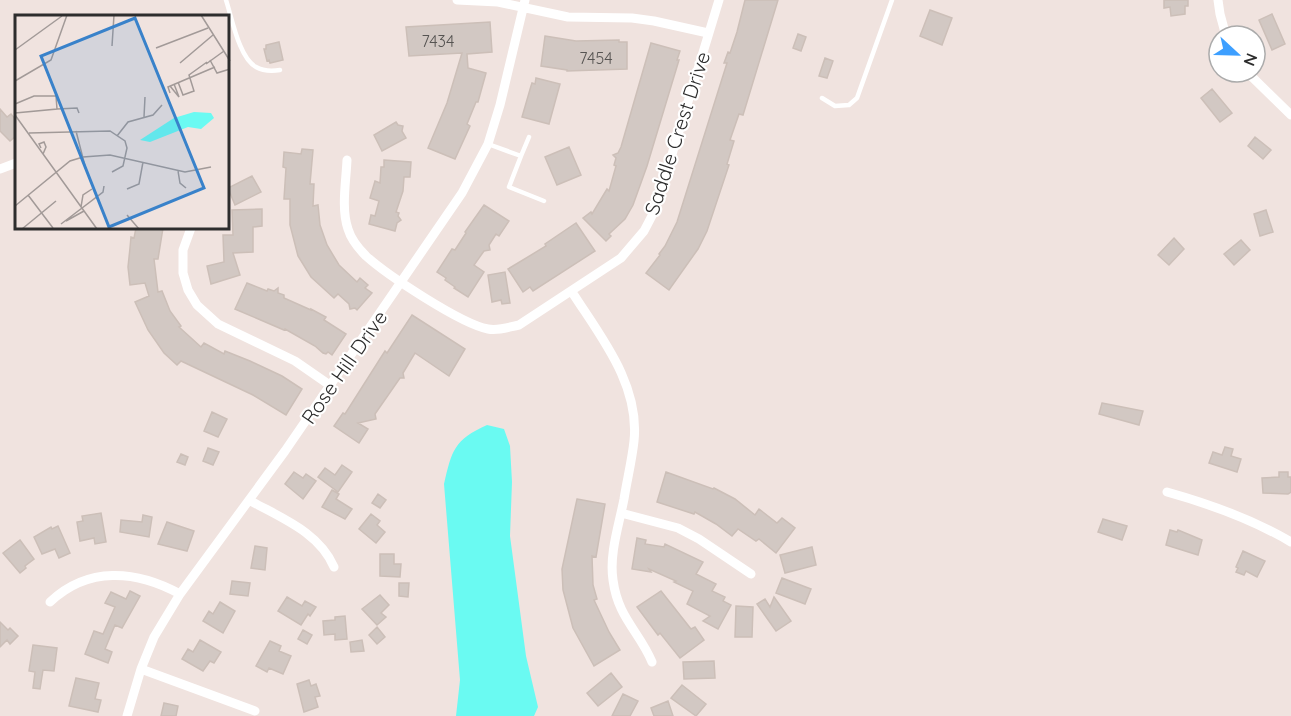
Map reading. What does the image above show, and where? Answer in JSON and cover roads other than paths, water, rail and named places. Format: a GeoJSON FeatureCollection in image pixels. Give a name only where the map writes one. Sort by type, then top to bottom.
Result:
{"type":"FeatureCollection","features":[{"type":"Feature","properties":{"kind":"street"},"geometry":{"type":"LineString","coordinates":[[457,0],[525,4],[568,17],[632,18],[708,33]]}},
{"type":"Feature","properties":{"kind":"street","name":"Saddle Crest Drive"},"geometry":{"type":"LineString","coordinates":[[347,160],[345,210],[348,229],[357,246],[366,256],[467,323],[490,330],[519,325],[621,258],[644,231],[655,210],[718,0]]}},
{"type":"Feature","properties":{"kind":"street"},"geometry":{"type":"LineString","coordinates":[[1218,0],[1223,24]]}},
{"type":"Feature","properties":{"kind":"street","name":"Rose Hill Drive"},"geometry":{"type":"LineString","coordinates":[[127,716],[141,669],[154,637],[180,594],[331,386],[462,193],[488,144],[525,4]]}},
{"type":"Feature","properties":{"kind":"street"},"geometry":{"type":"LineString","coordinates":[[1259,84],[1291,115]]}},
{"type":"Feature","properties":{"kind":"street"},"geometry":{"type":"LineString","coordinates":[[0,169],[15,163]]}},
{"type":"Feature","properties":{"kind":"street"},"geometry":{"type":"LineString","coordinates":[[190,230],[183,250],[183,273],[188,290],[197,305],[218,324],[295,361],[331,386]]}},
{"type":"Feature","properties":{"kind":"street"},"geometry":{"type":"LineString","coordinates":[[572,292],[618,366],[630,395],[635,439],[613,558],[612,579],[617,601],[626,621],[647,650],[652,662]]}},
{"type":"Feature","properties":{"kind":"street"},"geometry":{"type":"LineString","coordinates":[[1167,492],[1225,510],[1257,523],[1291,542]]}},
{"type":"Feature","properties":{"kind":"street"},"geometry":{"type":"LineString","coordinates":[[249,500],[311,536],[329,556],[334,567]]}},
{"type":"Feature","properties":{"kind":"street"},"geometry":{"type":"LineString","coordinates":[[621,513],[678,528],[699,538],[751,574]]}},
{"type":"Feature","properties":{"kind":"street"},"geometry":{"type":"LineString","coordinates":[[50,602],[70,585],[95,576],[138,577],[153,581],[180,594]]}},
{"type":"Feature","properties":{"kind":"street"},"geometry":{"type":"LineString","coordinates":[[141,669],[255,711]]}},
{"type":"Feature","properties":{"kind":"lane"},"geometry":{"type":"LineString","coordinates":[[226,0],[243,53],[256,67],[270,71],[280,70]]}},
{"type":"Feature","properties":{"kind":"lane"},"geometry":{"type":"LineString","coordinates":[[822,98],[835,106],[849,105],[857,98],[892,0]]}},
{"type":"Feature","properties":{"kind":"lane"},"geometry":{"type":"LineString","coordinates":[[529,136],[509,187],[544,201]]}},
{"type":"Feature","properties":{"kind":"lane"},"geometry":{"type":"LineString","coordinates":[[488,144],[521,156]]}},
{"type":"Feature","properties":{"kind":"water"},"geometry":{"type":"Polygon","coordinates":[[[487,425],[504,429],[510,446],[512,482],[510,536],[526,656],[538,707],[534,716],[456,716],[460,680],[444,484],[456,447],[467,436],[487,425]]]}}]}
